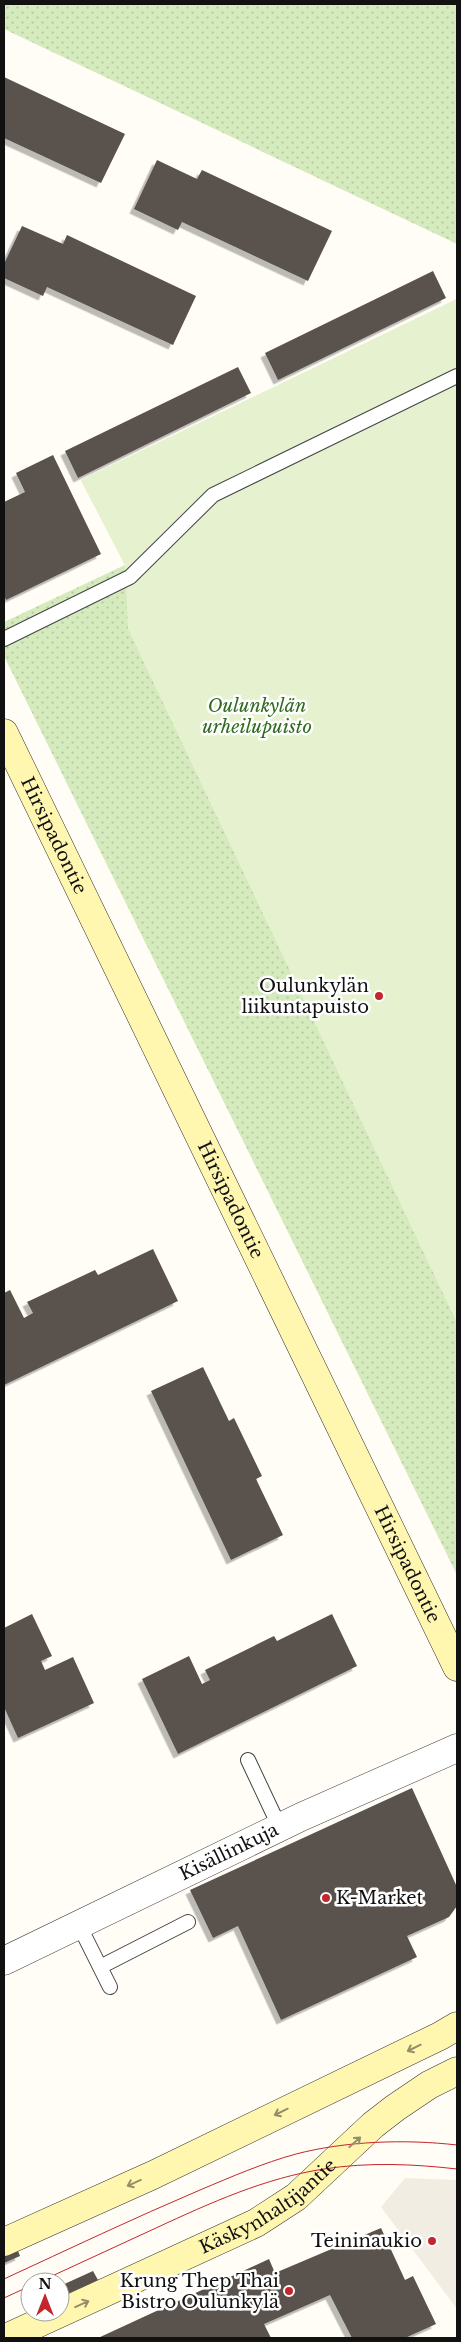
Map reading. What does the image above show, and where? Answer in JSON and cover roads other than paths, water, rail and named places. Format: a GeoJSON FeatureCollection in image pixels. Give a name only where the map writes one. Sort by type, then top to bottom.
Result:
{"type":"FeatureCollection","features":[{"type":"Feature","properties":{"kind":"street","name":"Hirsipadontie"},"geometry":{"type":"LineString","coordinates":[[4,733],[457,1667]]}},
{"type":"Feature","properties":{"kind":"street","name":"Kisällinkuja"},"geometry":{"type":"LineString","coordinates":[[4,1961],[280,1828],[457,1748]]}},
{"type":"Feature","properties":{"kind":"street"},"geometry":{"type":"LineString","coordinates":[[4,2242],[153,2175],[457,2026]]}},
{"type":"Feature","properties":{"kind":"street","name":"Käskynhaltijantie"},"geometry":{"type":"LineString","coordinates":[[6,2338],[256,2223],[296,2197],[372,2126],[395,2108],[457,2071]]}},
{"type":"Feature","properties":{"kind":"lane"},"geometry":{"type":"LineString","coordinates":[[4,639],[130,577],[213,495],[457,376]]}},
{"type":"Feature","properties":{"kind":"lane"},"geometry":{"type":"LineString","coordinates":[[248,1760],[280,1828]]}},
{"type":"Feature","properties":{"kind":"lane"},"geometry":{"type":"LineString","coordinates":[[100,1967],[188,1922]]}},
{"type":"Feature","properties":{"kind":"lane"},"geometry":{"type":"LineString","coordinates":[[79,1925],[110,1987]]}},
{"type":"Feature","properties":{"kind":"tram line"},"geometry":{"type":"LineString","coordinates":[[4,2279],[247,2170],[296,2154],[335,2146],[376,2142],[417,2142],[457,2145]]}},
{"type":"Feature","properties":{"kind":"tram line"},"geometry":{"type":"LineString","coordinates":[[61,2272],[197,2210],[280,2178],[324,2169],[357,2165],[408,2165],[457,2169]]}},
{"type":"Feature","properties":{"kind":"tram line"},"geometry":{"type":"LineString","coordinates":[[4,2298],[20,2291]]}},
{"type":"Feature","properties":{"kind":"place","name":"Oulunkylän liikuntapuisto"},"geometry":{"type":"Point","coordinates":[379,996]}},
{"type":"Feature","properties":{"kind":"place","name":"K-Market"},"geometry":{"type":"Point","coordinates":[326,1898]}},
{"type":"Feature","properties":{"kind":"place","name":"Teininaukio"},"geometry":{"type":"Point","coordinates":[432,2241]}},
{"type":"Feature","properties":{"kind":"place","name":"Krung Thep Thai Bistro Oulunkylä"},"geometry":{"type":"Point","coordinates":[289,2291]}},
{"type":"Feature","properties":{"kind":"park label","name":"Oulunkylän urheilupuisto"},"geometry":{"type":"Point","coordinates":[257,716]}}]}
